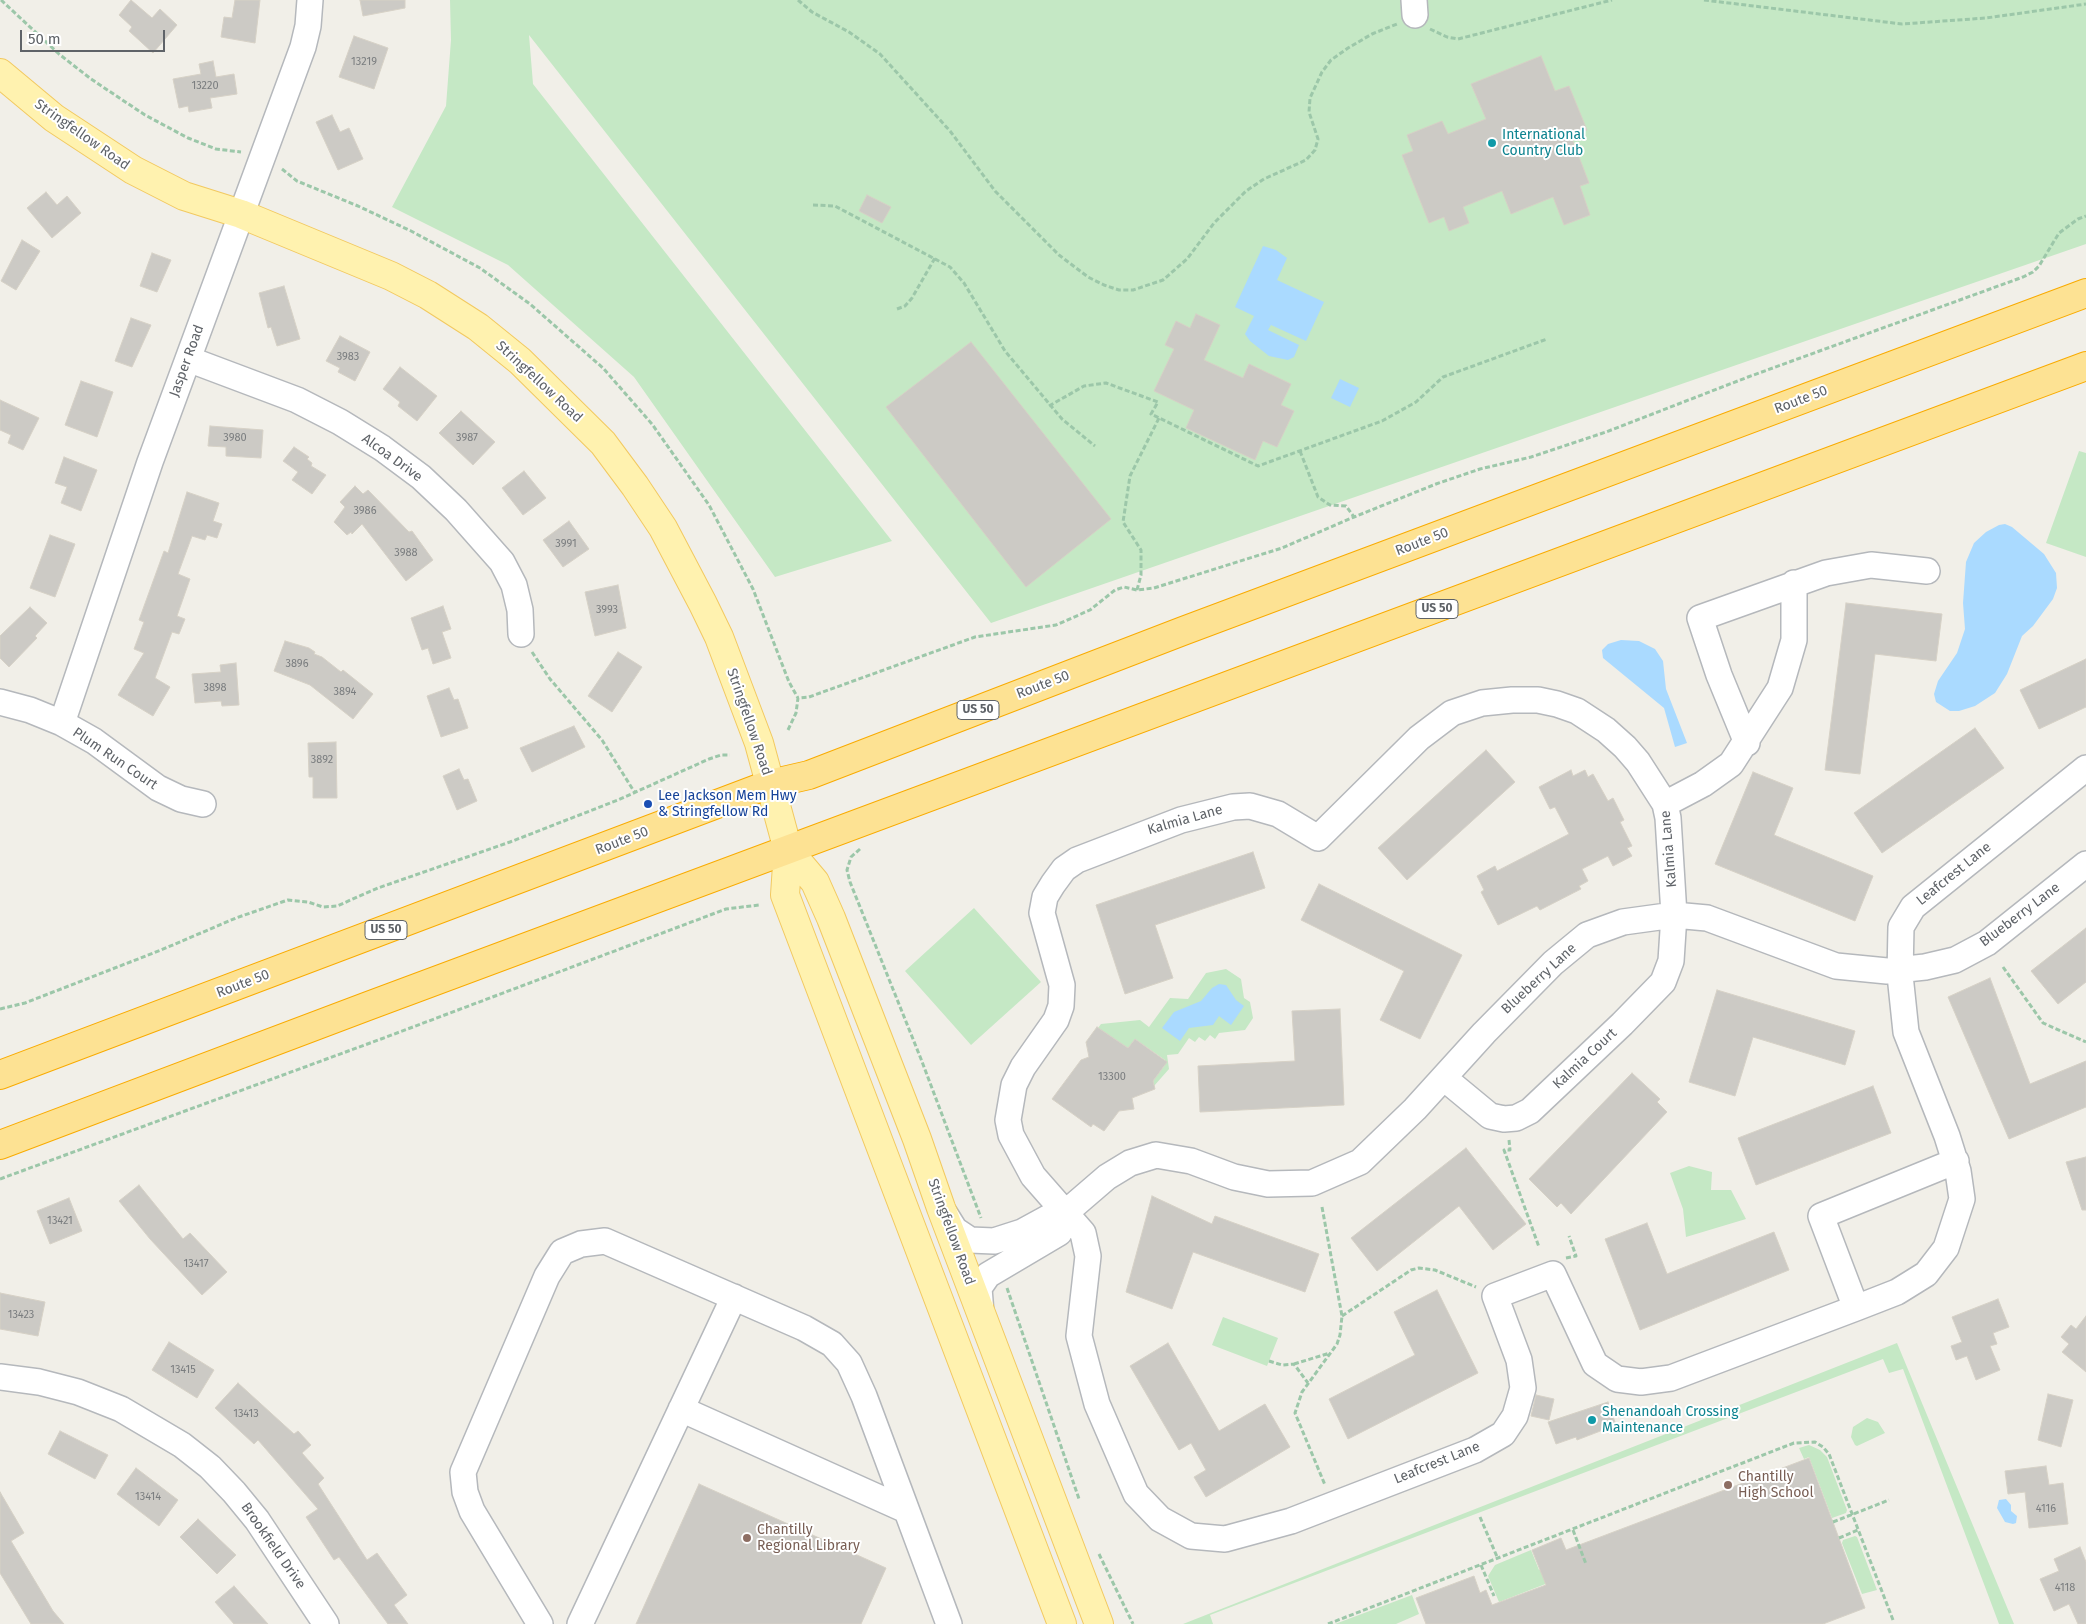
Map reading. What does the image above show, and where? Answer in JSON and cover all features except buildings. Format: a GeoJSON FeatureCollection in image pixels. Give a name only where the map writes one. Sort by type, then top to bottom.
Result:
{"type":"FeatureCollection","features":[{"type":"Feature","properties":{"kind":"highway","name":"Route 50"},"geometry":{"type":"LineString","coordinates":[[0,1075],[770,784],[809,775],[1183,631],[2086,292]]}},
{"type":"Feature","properties":{"kind":"highway","name":"US 50"},"geometry":{"type":"LineString","coordinates":[[0,1145],[2086,366]]}},
{"type":"Feature","properties":{"kind":"main road","name":"Stringfellow Road"},"geometry":{"type":"LineString","coordinates":[[0,73],[54,118],[133,170],[184,196],[241,214],[391,276],[428,295],[478,327],[520,360],[603,444],[663,528],[696,590],[729,663],[759,743],[788,850],[785,895],[1062,1624]]}},
{"type":"Feature","properties":{"kind":"main road","name":"Stringfellow Road"},"geometry":{"type":"LineString","coordinates":[[788,850],[815,882],[832,918],[918,1139],[941,1208],[1099,1624]]}},
{"type":"Feature","properties":{"kind":"street","name":"Jasper Road"},"geometry":{"type":"LineString","coordinates":[[62,723],[150,462],[303,47],[308,26],[310,0]]}},
{"type":"Feature","properties":{"kind":"street","name":"Alcoa Drive"},"geometry":{"type":"LineString","coordinates":[[188,359],[297,400],[332,418],[382,448],[421,477],[456,510],[502,562],[514,585],[520,610],[521,634]]}},
{"type":"Feature","properties":{"kind":"street"},"geometry":{"type":"LineString","coordinates":[[1747,743],[1719,675],[1700,618],[1826,572],[1871,565],[1927,571]]}},
{"type":"Feature","properties":{"kind":"street"},"geometry":{"type":"LineString","coordinates":[[1665,804],[1703,784],[1731,764],[1747,743],[1780,688],[1794,640],[1794,583]]}},
{"type":"Feature","properties":{"kind":"street","name":"Kalmia Lane"},"geometry":{"type":"LineString","coordinates":[[1064,1214],[1033,1176],[1021,1156],[1011,1135],[1008,1120],[1014,1085],[1023,1068],[1056,1020],[1062,1006],[1062,985],[1042,913],[1046,896],[1053,884],[1064,869],[1077,860],[1181,820],[1233,807],[1250,806],[1278,814],[1318,838],[1419,738],[1452,713],[1482,703],[1538,700],[1577,711],[1606,730],[1638,762],[1665,804],[1668,818],[1674,915]]}},
{"type":"Feature","properties":{"kind":"street","name":"Plum Run Court"},"geometry":{"type":"LineString","coordinates":[[0,702],[30,710],[62,723],[94,740],[158,788],[181,799],[203,804]]}},
{"type":"Feature","properties":{"kind":"street","name":"Leafcrest Lane"},"geometry":{"type":"LineString","coordinates":[[1064,1214],[1083,1233],[1088,1256],[1080,1336],[1096,1404],[1136,1494],[1160,1519],[1192,1536],[1225,1539],[1291,1521],[1475,1450],[1503,1434],[1514,1416],[1522,1388],[1519,1360],[1495,1296],[1554,1274],[1595,1364],[1617,1378],[1641,1382],[1671,1378],[1897,1292],[1926,1274],[1946,1248],[1962,1199],[1956,1162],[1906,1032],[1900,970],[1901,927],[1913,907],[2086,768]]}},
{"type":"Feature","properties":{"kind":"street","name":"Blueberry Lane"},"geometry":{"type":"LineString","coordinates":[[981,1313],[979,1288],[988,1275],[1059,1233],[1064,1214],[1107,1177],[1130,1163],[1156,1155],[1190,1161],[1234,1177],[1268,1184],[1312,1183],[1360,1162],[1416,1109],[1484,1033],[1553,962],[1587,936],[1623,922],[1674,915],[1707,918],[1836,966],[1867,970],[1900,970],[1924,967],[1955,960],[1987,943],[2086,864]]}},
{"type":"Feature","properties":{"kind":"street","name":"Kalmia Court"},"geometry":{"type":"LineString","coordinates":[[1444,1078],[1490,1116],[1504,1119],[1516,1118],[1530,1111],[1622,1024],[1663,982],[1671,962],[1674,915]]}},
{"type":"Feature","properties":{"kind":"street"},"geometry":{"type":"LineString","coordinates":[[1856,1308],[1821,1216],[1956,1162]]}},
{"type":"Feature","properties":{"kind":"street","name":"Blueberry Lane"},"geometry":{"type":"LineString","coordinates":[[941,1208],[955,1230],[965,1237],[989,1242],[1022,1232],[1054,1214],[1064,1214]]}},
{"type":"Feature","properties":{"kind":"street"},"geometry":{"type":"LineString","coordinates":[[540,1624],[472,1511],[465,1492],[463,1472],[547,1276],[562,1252],[581,1244],[605,1241],[804,1328],[832,1344],[849,1363],[864,1396],[949,1624]]}},
{"type":"Feature","properties":{"kind":"street"},"geometry":{"type":"LineString","coordinates":[[580,1624],[734,1297]]}},
{"type":"Feature","properties":{"kind":"street","name":"Brookfield Drive"},"geometry":{"type":"LineString","coordinates":[[0,1377],[39,1382],[78,1392],[121,1409],[182,1445],[210,1467],[257,1520],[326,1624]]}},
{"type":"Feature","properties":{"kind":"street"},"geometry":{"type":"LineString","coordinates":[[681,1409],[906,1510]]}},
{"type":"Feature","properties":{"kind":"path"},"geometry":{"type":"LineString","coordinates":[[798,0],[880,54],[950,131],[995,191],[1066,260],[1104,285],[1133,290],[1156,283],[1175,271],[1227,207],[1246,191],[1264,179],[1306,160],[1315,150],[1318,140],[1309,112],[1310,98],[1322,72],[1331,60],[1348,48],[1415,7],[1426,27],[1447,37],[1458,39],[1612,0]]}},
{"type":"Feature","properties":{"kind":"path"},"geometry":{"type":"LineString","coordinates":[[1704,0],[1902,24],[1986,18],[2086,4]]}},
{"type":"Feature","properties":{"kind":"path"},"geometry":{"type":"LineString","coordinates":[[814,205],[835,206],[950,267],[964,282],[1005,351],[1049,406],[1071,428],[1095,446]]}},
{"type":"Feature","properties":{"kind":"path"},"geometry":{"type":"LineString","coordinates":[[788,730],[796,713],[798,698],[808,697],[975,637],[998,632],[1037,629],[1056,625],[1090,610],[1115,590],[1124,587],[1137,590],[1174,583],[1282,548],[1354,517],[1480,469],[1531,457],[1606,432],[1748,377],[2033,272],[2059,233],[2078,219],[2086,216]]}},
{"type":"Feature","properties":{"kind":"path"},"geometry":{"type":"LineString","coordinates":[[897,308],[905,306],[912,298],[935,258]]}},
{"type":"Feature","properties":{"kind":"path"},"geometry":{"type":"LineString","coordinates":[[1049,406],[1084,386],[1106,383],[1158,402],[1151,414],[1258,466],[1382,421],[1416,402],[1442,377],[1547,339]]}},
{"type":"Feature","properties":{"kind":"path"},"geometry":{"type":"LineString","coordinates":[[1137,590],[1141,575],[1140,550],[1123,522],[1130,476],[1159,418]]}},
{"type":"Feature","properties":{"kind":"path"},"geometry":{"type":"LineString","coordinates":[[1300,451],[1318,497],[1330,505],[1346,506],[1354,517]]}},
{"type":"Feature","properties":{"kind":"path"},"geometry":{"type":"LineString","coordinates":[[521,634],[547,676],[602,740],[635,792]]}},
{"type":"Feature","properties":{"kind":"path"},"geometry":{"type":"LineString","coordinates":[[0,1009],[25,1004],[236,918],[288,900],[308,902],[322,907],[337,906],[378,888],[510,842],[635,792],[709,759],[721,755],[730,755]]}},
{"type":"Feature","properties":{"kind":"path"},"geometry":{"type":"LineString","coordinates":[[848,870],[850,882],[984,1225]]}},
{"type":"Feature","properties":{"kind":"path"},"geometry":{"type":"LineString","coordinates":[[0,1178],[372,1043],[726,909],[759,905]]}},
{"type":"Feature","properties":{"kind":"path"},"geometry":{"type":"LineString","coordinates":[[2003,967],[2043,1023],[2086,1042]]}},
{"type":"Feature","properties":{"kind":"path"},"geometry":{"type":"LineString","coordinates":[[1509,1134],[1510,1150],[1504,1150],[1539,1247]]}},
{"type":"Feature","properties":{"kind":"path"},"geometry":{"type":"LineString","coordinates":[[1322,1207],[1342,1316],[1340,1335],[1331,1352],[1308,1383],[1297,1403],[1295,1413],[1328,1492]]}},
{"type":"Feature","properties":{"kind":"path"},"geometry":{"type":"LineString","coordinates":[[1565,1258],[1576,1256],[1569,1236]]}},
{"type":"Feature","properties":{"kind":"path"},"geometry":{"type":"LineString","coordinates":[[1342,1316],[1411,1270],[1419,1268],[1435,1270],[1476,1287]]}},
{"type":"Feature","properties":{"kind":"path"},"geometry":{"type":"LineString","coordinates":[[1006,1284],[1080,1504]]}},
{"type":"Feature","properties":{"kind":"path"},"geometry":{"type":"LineString","coordinates":[[1269,1361],[1282,1365],[1294,1364],[1331,1352]]}},
{"type":"Feature","properties":{"kind":"path"},"geometry":{"type":"LineString","coordinates":[[1294,1364],[1308,1383]]}},
{"type":"Feature","properties":{"kind":"path"},"geometry":{"type":"LineString","coordinates":[[1328,1624],[1573,1530],[1591,1520],[1794,1443],[1815,1442],[1829,1454],[1893,1620]]}},
{"type":"Feature","properties":{"kind":"path"},"geometry":{"type":"LineString","coordinates":[[1833,1522],[1889,1500]]}},
{"type":"Feature","properties":{"kind":"path"},"geometry":{"type":"LineString","coordinates":[[1480,1517],[1498,1559]]}},
{"type":"Feature","properties":{"kind":"path"},"geometry":{"type":"LineString","coordinates":[[1573,1530],[1586,1564]]}},
{"type":"Feature","properties":{"kind":"path"},"geometry":{"type":"LineString","coordinates":[[1839,1538],[1858,1530]]}},
{"type":"Feature","properties":{"kind":"path"},"geometry":{"type":"LineString","coordinates":[[1096,1548],[1133,1624]]}},
{"type":"Feature","properties":{"kind":"path"},"geometry":{"type":"LineString","coordinates":[[1481,1566],[1494,1596]]}},
{"type":"Feature","properties":{"kind":"green space","name":"International Country Club"},"geometry":{"type":"Polygon","coordinates":[[[450,0],[2086,0],[2086,244],[991,623],[529,35],[533,84],[892,541],[775,577],[634,377],[508,265],[392,207],[446,106],[451,40],[450,0]]]}},
{"type":"Feature","properties":{"kind":"green space"},"geometry":{"type":"Polygon","coordinates":[[[2079,451],[2086,453],[2086,557],[2046,543],[2079,451]]]}},
{"type":"Feature","properties":{"kind":"green space"},"geometry":{"type":"Polygon","coordinates":[[[974,908],[1041,982],[971,1045],[905,971],[974,908]]]}},
{"type":"Feature","properties":{"kind":"green space"},"geometry":{"type":"Polygon","coordinates":[[[1226,969],[1241,979],[1244,998],[1250,1002],[1253,1018],[1245,1030],[1219,1033],[1215,1039],[1210,1035],[1205,1041],[1199,1037],[1195,1042],[1189,1038],[1178,1054],[1167,1055],[1169,1069],[1154,1086],[1153,1081],[1165,1065],[1165,1060],[1135,1039],[1128,1048],[1098,1028],[1101,1024],[1140,1020],[1149,1027],[1170,998],[1188,999],[1206,973],[1226,969]]]}},
{"type":"Feature","properties":{"kind":"green space"},"geometry":{"type":"Polygon","coordinates":[[[1689,1166],[1712,1172],[1711,1190],[1731,1190],[1746,1219],[1686,1237],[1683,1209],[1670,1173],[1689,1166]]]}},
{"type":"Feature","properties":{"kind":"green space"},"geometry":{"type":"Polygon","coordinates":[[[1223,1317],[1278,1338],[1267,1366],[1212,1345],[1223,1317]]]}},
{"type":"Feature","properties":{"kind":"green space"},"geometry":{"type":"Polygon","coordinates":[[[1897,1343],[2014,1624],[1999,1624],[1903,1369],[1889,1373],[1883,1359],[1210,1615],[1213,1624],[1183,1624],[1897,1343]]]}},
{"type":"Feature","properties":{"kind":"green space"},"geometry":{"type":"Polygon","coordinates":[[[1867,1418],[1878,1422],[1885,1433],[1857,1446],[1851,1437],[1853,1427],[1867,1418]]]}},
{"type":"Feature","properties":{"kind":"green space"},"geometry":{"type":"Polygon","coordinates":[[[1809,1445],[1820,1450],[1827,1457],[1847,1510],[1846,1513],[1832,1518],[1809,1457],[1804,1459],[1799,1448],[1809,1445]]]}},
{"type":"Feature","properties":{"kind":"green space"},"geometry":{"type":"Polygon","coordinates":[[[1855,1536],[1877,1590],[1862,1594],[1842,1543],[1843,1540],[1855,1536]]]}},
{"type":"Feature","properties":{"kind":"green space"},"geometry":{"type":"Polygon","coordinates":[[[1531,1550],[1539,1570],[1544,1568],[1548,1583],[1499,1602],[1488,1576],[1495,1565],[1531,1550]]]}},
{"type":"Feature","properties":{"kind":"green space"},"geometry":{"type":"Polygon","coordinates":[[[1412,1595],[1419,1614],[1396,1624],[1335,1624],[1412,1595]]]}},
{"type":"Feature","properties":{"kind":"water"},"geometry":{"type":"Polygon","coordinates":[[[1263,246],[1276,250],[1287,258],[1277,280],[1324,302],[1306,341],[1271,325],[1268,330],[1299,345],[1294,357],[1288,360],[1269,356],[1250,341],[1245,334],[1254,316],[1235,307],[1263,246]]]}},
{"type":"Feature","properties":{"kind":"water"},"geometry":{"type":"Polygon","coordinates":[[[1340,379],[1359,388],[1350,407],[1331,398],[1340,379]]]}},
{"type":"Feature","properties":{"kind":"water"},"geometry":{"type":"Polygon","coordinates":[[[2005,524],[2012,527],[2044,554],[2056,573],[2057,588],[2053,599],[2033,626],[2022,636],[2007,674],[1995,693],[1975,706],[1959,711],[1950,711],[1936,702],[1934,694],[1938,681],[1957,653],[1965,629],[1963,603],[1966,562],[1974,543],[1986,532],[2005,524]]]}},
{"type":"Feature","properties":{"kind":"water"},"geometry":{"type":"Polygon","coordinates":[[[1621,640],[1639,641],[1655,649],[1663,661],[1666,689],[1687,743],[1675,747],[1664,708],[1603,658],[1602,650],[1608,644],[1621,640]]]}},
{"type":"Feature","properties":{"kind":"water"},"geometry":{"type":"Polygon","coordinates":[[[1219,984],[1226,985],[1236,1000],[1244,1006],[1231,1025],[1219,1016],[1213,1025],[1189,1028],[1180,1041],[1162,1028],[1174,1012],[1201,1001],[1212,988],[1219,984]]]}},
{"type":"Feature","properties":{"kind":"water"},"geometry":{"type":"Polygon","coordinates":[[[2006,1499],[2011,1505],[2011,1511],[2017,1516],[2016,1523],[2005,1522],[1997,1508],[1999,1500],[2006,1499]]]}},
{"type":"Feature","properties":{"kind":"place","name":"International Country Club"},"geometry":{"type":"Point","coordinates":[1492,143]}},
{"type":"Feature","properties":{"kind":"place","name":"Lee Jackson Mem Hwy & Stringfellow Rd"},"geometry":{"type":"Point","coordinates":[648,804]}},
{"type":"Feature","properties":{"kind":"place","name":"Shenandoah Crossing Maintenance"},"geometry":{"type":"Point","coordinates":[1592,1420]}},
{"type":"Feature","properties":{"kind":"place","name":"Chantilly High School"},"geometry":{"type":"Point","coordinates":[1728,1485]}},
{"type":"Feature","properties":{"kind":"place","name":"Chantilly Regional Library"},"geometry":{"type":"Point","coordinates":[747,1538]}}]}
